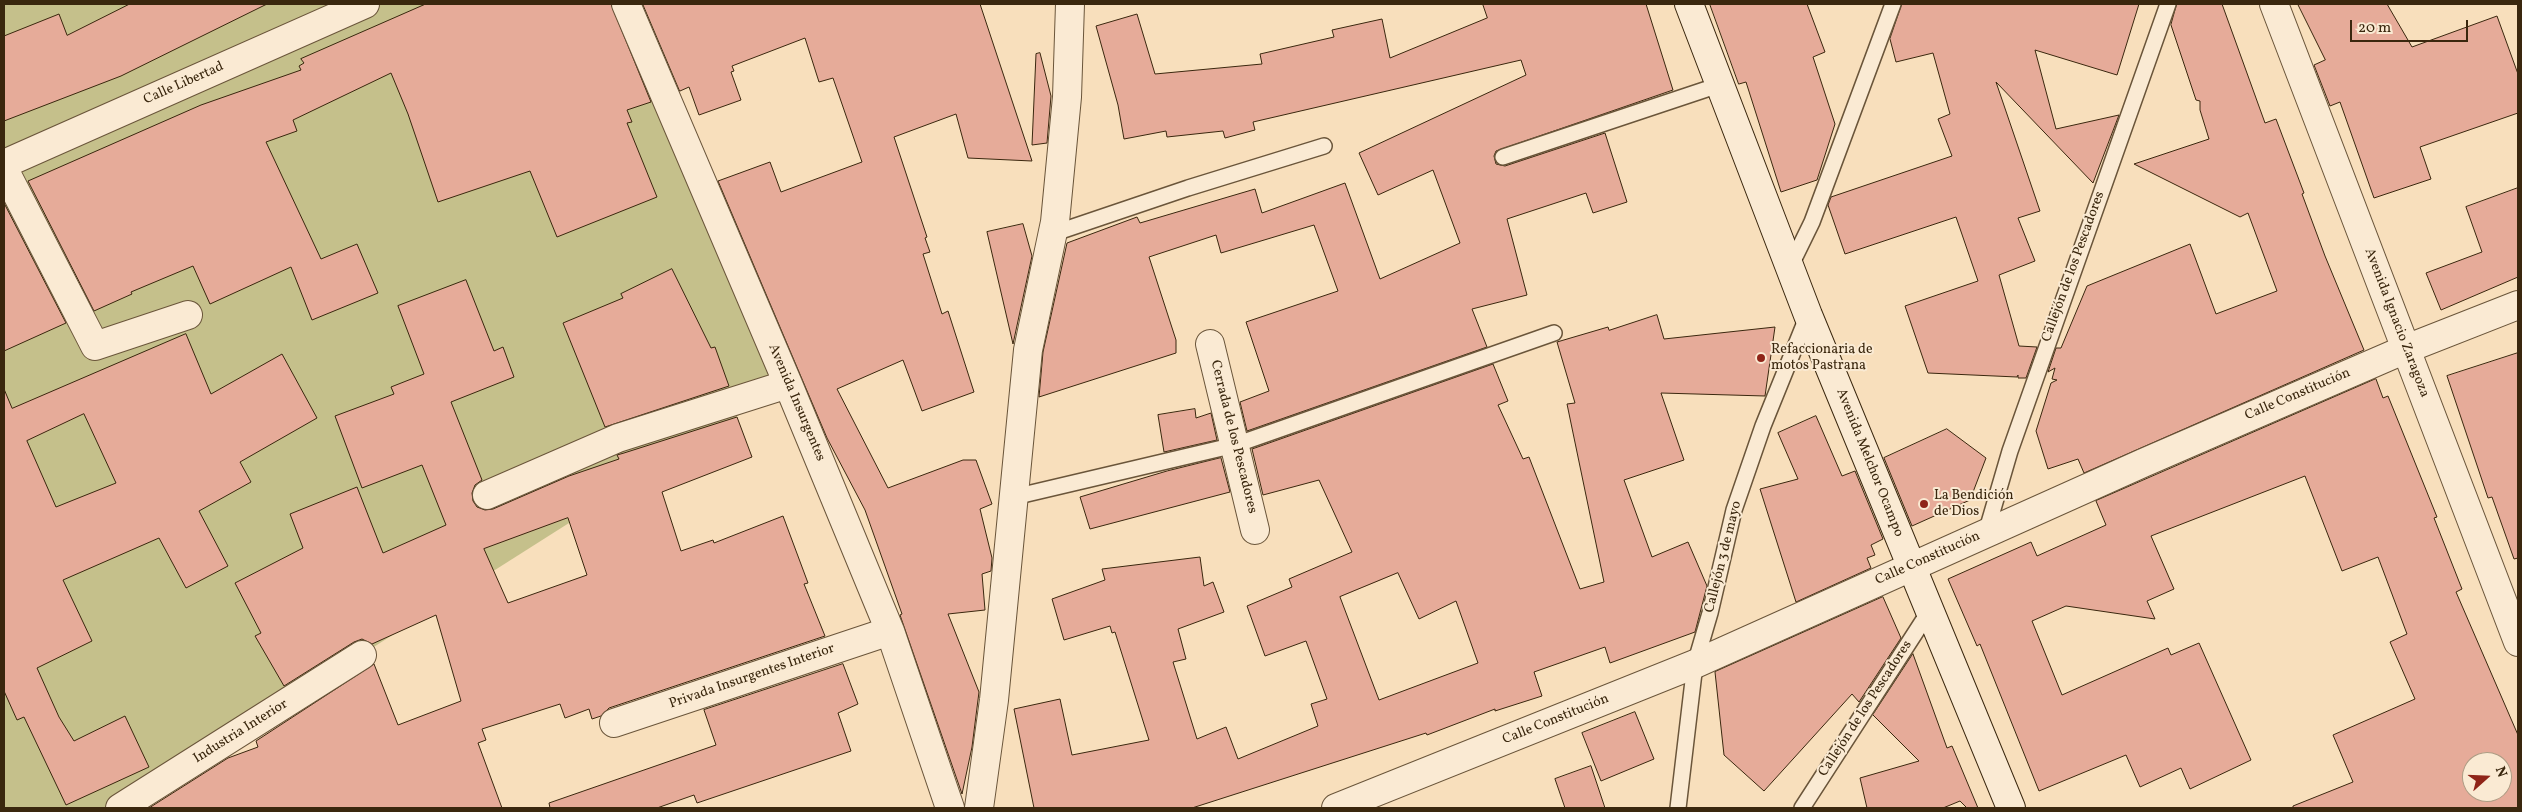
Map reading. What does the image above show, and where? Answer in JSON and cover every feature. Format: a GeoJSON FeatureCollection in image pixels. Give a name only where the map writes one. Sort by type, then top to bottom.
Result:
{"type":"FeatureCollection","features":[{"type":"Feature","properties":{"kind":"street","name":"Calle Libertad"},"geometry":{"type":"LineString","coordinates":[[4,164],[365,4]]}},
{"type":"Feature","properties":{"kind":"street","name":"Avenida Insurgentes"},"geometry":{"type":"LineString","coordinates":[[626,4],[788,384],[890,631],[950,808]]}},
{"type":"Feature","properties":{"kind":"street"},"geometry":{"type":"LineString","coordinates":[[979,808],[994,700],[1028,350],[1052,234],[1067,97],[1070,4]]}},
{"type":"Feature","properties":{"kind":"street","name":"Avenida Melchor Ocampo"},"geometry":{"type":"LineString","coordinates":[[1689,4],[1789,268],[2011,808]]}},
{"type":"Feature","properties":{"kind":"street","name":"Avenida Ignacio Zaragoza"},"geometry":{"type":"LineString","coordinates":[[2281,8],[2406,349],[2518,642]]}},
{"type":"Feature","properties":{"kind":"street"},"geometry":{"type":"LineString","coordinates":[[4,169],[94,346],[188,315]]}},
{"type":"Feature","properties":{"kind":"street","name":"Calle Constitución"},"geometry":{"type":"LineString","coordinates":[[1336,808],[1695,664],[1986,532],[2406,349],[2518,305]]}},
{"type":"Feature","properties":{"kind":"street","name":"Cerrada de los Pescadores"},"geometry":{"type":"LineString","coordinates":[[1210,344],[1255,530]]}},
{"type":"Feature","properties":{"kind":"street"},"geometry":{"type":"LineString","coordinates":[[487,495],[618,438],[788,384]]}},
{"type":"Feature","properties":{"kind":"street","name":"Privada Insurgentes Interior"},"geometry":{"type":"LineString","coordinates":[[614,723],[890,631]]}},
{"type":"Feature","properties":{"kind":"street","name":"Industria Interior"},"geometry":{"type":"LineString","coordinates":[[120,808],[362,655]]}},
{"type":"Feature","properties":{"kind":"lane"},"geometry":{"type":"LineString","coordinates":[[1789,268],[1812,222],[1893,4]]}},
{"type":"Feature","properties":{"kind":"lane","name":"Callejón de los Pescadores"},"geometry":{"type":"LineString","coordinates":[[1986,532],[2010,451],[2168,4]]}},
{"type":"Feature","properties":{"kind":"lane"},"geometry":{"type":"LineString","coordinates":[[1503,157],[1720,85]]}},
{"type":"Feature","properties":{"kind":"lane"},"geometry":{"type":"LineString","coordinates":[[1052,234],[1188,188],[1324,146]]}},
{"type":"Feature","properties":{"kind":"lane","name":"Callejón 3 de mayo"},"geometry":{"type":"LineString","coordinates":[[1678,808],[1695,664],[1710,613],[1734,510],[1763,426],[1808,315]]}},
{"type":"Feature","properties":{"kind":"lane"},"geometry":{"type":"LineString","coordinates":[[1014,497],[1235,444],[1554,333]]}},
{"type":"Feature","properties":{"kind":"lane","name":"Callejón de los Pescadores"},"geometry":{"type":"LineString","coordinates":[[1802,808],[1930,610]]}},
{"type":"Feature","properties":{"kind":"shaded area"},"geometry":{"type":"Polygon","coordinates":[[[4,4],[636,4],[788,384],[120,808],[4,808],[4,4]]]}},
{"type":"Feature","properties":{"kind":"building"},"geometry":{"type":"Polygon","coordinates":[[[130,4],[267,4],[121,76],[4,121],[4,36],[59,14],[67,35],[130,4]]]}},
{"type":"Feature","properties":{"kind":"building"},"geometry":{"type":"Polygon","coordinates":[[[426,4],[611,4],[651,102],[627,110],[632,122],[627,123],[657,197],[557,237],[530,171],[438,202],[408,114],[391,73],[293,120],[297,131],[266,142],[321,259],[357,244],[378,293],[312,320],[291,267],[210,304],[193,266],[131,292],[132,294],[94,311],[28,181],[201,105],[301,70],[299,66],[304,63],[301,59],[426,4]]]}},
{"type":"Feature","properties":{"kind":"building"},"geometry":{"type":"Polygon","coordinates":[[[643,4],[980,4],[1032,161],[968,158],[956,114],[894,137],[927,237],[925,238],[930,252],[923,254],[942,314],[948,311],[974,392],[922,411],[903,360],[837,389],[888,488],[963,460],[976,460],[992,504],[980,509],[992,558],[991,571],[982,574],[985,610],[948,614],[979,692],[972,747],[962,794],[865,510],[827,438],[718,181],[770,162],[781,192],[862,162],[833,78],[819,82],[805,38],[732,66],[734,71],[731,72],[741,100],[699,115],[689,87],[680,91],[643,4]]]}},
{"type":"Feature","properties":{"kind":"building"},"geometry":{"type":"Polygon","coordinates":[[[1483,4],[1646,4],[1673,90],[1496,151],[1494,156],[1496,164],[1505,166],[1605,133],[1627,202],[1593,213],[1586,193],[1507,219],[1527,295],[1472,309],[1487,347],[1247,431],[1240,402],[1269,391],[1246,322],[1338,291],[1314,225],[1221,253],[1216,235],[1149,257],[1176,340],[1176,353],[1039,397],[1043,352],[1067,243],[1137,217],[1140,223],[1255,189],[1262,213],[1345,183],[1380,279],[1460,243],[1433,170],[1378,195],[1359,153],[1526,75],[1521,60],[1253,122],[1255,130],[1225,138],[1223,131],[1167,137],[1166,131],[1124,139],[1118,105],[1096,26],[1137,14],[1155,74],[1262,64],[1260,54],[1334,37],[1332,30],[1382,19],[1390,58],[1487,18],[1483,4]]]}},
{"type":"Feature","properties":{"kind":"building"},"geometry":{"type":"Polygon","coordinates":[[[1710,4],[1807,4],[1825,52],[1813,57],[1835,124],[1817,180],[1781,192],[1746,82],[1739,84],[1710,4]]]}},
{"type":"Feature","properties":{"kind":"building"},"geometry":{"type":"Polygon","coordinates":[[[1902,4],[2139,4],[2117,75],[2035,50],[2056,129],[2119,115],[2093,183],[1996,82],[2040,211],[2018,218],[2035,261],[1999,275],[2019,346],[2037,347],[2026,378],[2018,378],[2018,375],[2017,377],[1928,373],[1905,306],[1978,281],[1956,217],[1845,254],[1828,205],[1831,197],[1952,156],[1938,119],[1950,114],[1933,53],[1896,62],[1890,39],[1902,4]]]}},
{"type":"Feature","properties":{"kind":"building"},"geometry":{"type":"Polygon","coordinates":[[[2177,4],[2222,4],[2265,123],[2276,119],[2325,256],[2364,350],[2084,473],[2078,459],[2048,469],[2036,431],[2051,383],[2057,380],[2052,379],[2055,368],[2048,372],[2056,348],[2061,348],[2087,286],[2190,244],[2216,314],[2277,291],[2248,213],[2240,217],[2134,164],[2209,139],[2200,110],[2200,101],[2196,100],[2171,25],[2177,4]]]}},
{"type":"Feature","properties":{"kind":"building"},"geometry":{"type":"Polygon","coordinates":[[[2298,4],[2387,4],[2412,47],[2497,16],[2518,74],[2518,113],[2420,147],[2431,179],[2374,198],[2340,102],[2330,106],[2314,65],[2325,60],[2298,4]]]}},
{"type":"Feature","properties":{"kind":"building"},"geometry":{"type":"Polygon","coordinates":[[[1040,53],[1051,96],[1047,143],[1032,145],[1036,54],[1040,53]]]}},
{"type":"Feature","properties":{"kind":"building"},"geometry":{"type":"Polygon","coordinates":[[[2518,188],[2518,277],[2441,310],[2426,273],[2482,252],[2466,207],[2518,188]]]}},
{"type":"Feature","properties":{"kind":"building"},"geometry":{"type":"Polygon","coordinates":[[[4,203],[66,323],[4,351],[4,203]]]}},
{"type":"Feature","properties":{"kind":"building"},"geometry":{"type":"Polygon","coordinates":[[[1023,224],[1032,256],[1013,344],[987,232],[1023,224]]]}},
{"type":"Feature","properties":{"kind":"building"},"geometry":{"type":"Polygon","coordinates":[[[672,269],[711,348],[715,347],[729,386],[605,427],[563,323],[623,298],[621,294],[672,269]]]}},
{"type":"Feature","properties":{"kind":"building"},"geometry":{"type":"Polygon","coordinates":[[[466,280],[494,351],[503,347],[514,377],[451,402],[482,480],[475,485],[472,493],[473,501],[477,507],[485,510],[493,509],[569,476],[619,459],[617,455],[737,417],[752,457],[662,492],[681,551],[713,540],[714,543],[783,516],[808,583],[804,584],[825,636],[609,708],[601,716],[592,719],[589,709],[565,718],[560,704],[482,729],[486,740],[478,743],[502,808],[149,808],[228,758],[258,747],[256,741],[374,664],[398,725],[461,701],[436,615],[372,644],[362,639],[354,642],[284,686],[255,636],[261,633],[235,583],[303,548],[290,514],[357,487],[383,553],[446,525],[422,465],[362,488],[335,416],[394,394],[391,387],[424,374],[398,306],[466,280]],[[568,518],[484,549],[508,603],[587,575],[568,518]]]}},
{"type":"Feature","properties":{"kind":"building"},"geometry":{"type":"Polygon","coordinates":[[[1657,315],[1664,339],[1775,327],[1765,396],[1661,393],[1684,460],[1624,480],[1652,557],[1688,542],[1707,586],[1695,632],[1610,663],[1605,647],[1534,672],[1542,696],[1495,711],[1495,709],[1427,735],[1426,733],[1192,808],[1034,808],[1014,709],[1060,699],[1072,755],[1149,740],[1115,632],[1112,633],[1110,626],[1064,640],[1052,599],[1105,580],[1102,569],[1200,557],[1204,586],[1213,582],[1224,612],[1178,629],[1186,659],[1173,662],[1197,739],[1226,727],[1238,759],[1318,726],[1311,704],[1327,699],[1306,641],[1265,656],[1247,606],[1292,587],[1289,579],[1352,552],[1319,480],[1263,495],[1252,449],[1493,364],[1508,401],[1498,405],[1523,459],[1529,457],[1580,589],[1604,582],[1567,404],[1575,403],[1557,342],[1608,327],[1609,330],[1657,315]],[[1398,573],[1340,597],[1379,700],[1478,663],[1456,601],[1419,619],[1398,573]]]}},
{"type":"Feature","properties":{"kind":"building"},"geometry":{"type":"Polygon","coordinates":[[[186,334],[211,394],[282,354],[317,418],[240,462],[251,482],[199,511],[228,566],[186,588],[159,538],[63,580],[92,641],[37,668],[59,717],[74,741],[125,716],[149,767],[66,805],[24,717],[17,720],[4,691],[4,389],[12,408],[186,334]],[[84,414],[27,441],[56,507],[116,483],[84,414]]]}},
{"type":"Feature","properties":{"kind":"building"},"geometry":{"type":"Polygon","coordinates":[[[2518,353],[2518,558],[2514,559],[2492,497],[2488,498],[2447,376],[2518,353]]]}},
{"type":"Feature","properties":{"kind":"building"},"geometry":{"type":"Polygon","coordinates":[[[2376,379],[2383,398],[2388,396],[2437,517],[2434,518],[2462,589],[2456,592],[2518,735],[2518,808],[2293,808],[2293,806],[2353,782],[2333,735],[2415,699],[2390,642],[2407,634],[2378,557],[2342,571],[2305,476],[2151,536],[2174,589],[2147,601],[2155,619],[2066,606],[2032,621],[2062,695],[2168,648],[2171,655],[2199,643],[2251,760],[2190,789],[2181,768],[2140,787],[2126,755],[2039,791],[1980,644],[1977,646],[1948,579],[2031,542],[2037,556],[2106,525],[2096,501],[2376,379]]]}},
{"type":"Feature","properties":{"kind":"building"},"geometry":{"type":"Polygon","coordinates":[[[1195,409],[1196,418],[1211,413],[1217,440],[1164,452],[1158,415],[1195,409]]]}},
{"type":"Feature","properties":{"kind":"building"},"geometry":{"type":"Polygon","coordinates":[[[1816,416],[1842,476],[1855,471],[1883,539],[1871,545],[1875,555],[1867,558],[1871,568],[1796,602],[1760,489],[1798,479],[1778,433],[1816,416]]]}},
{"type":"Feature","properties":{"kind":"building"},"geometry":{"type":"Polygon","coordinates":[[[1947,429],[1986,458],[1970,500],[1912,526],[1884,458],[1947,429]]]}},
{"type":"Feature","properties":{"kind":"building"},"geometry":{"type":"Polygon","coordinates":[[[1221,458],[1230,492],[1090,529],[1080,497],[1167,471],[1221,458]]]}},
{"type":"Feature","properties":{"kind":"building"},"geometry":{"type":"Polygon","coordinates":[[[1883,597],[1901,638],[1859,702],[1852,694],[1764,791],[1724,755],[1715,672],[1883,597]]]}},
{"type":"Feature","properties":{"kind":"building"},"geometry":{"type":"Polygon","coordinates":[[[1913,654],[1947,748],[1952,746],[1978,808],[1967,808],[1960,801],[1943,808],[1867,808],[1860,778],[1919,761],[1873,715],[1913,654]]]}},
{"type":"Feature","properties":{"kind":"building"},"geometry":{"type":"Polygon","coordinates":[[[843,664],[858,704],[838,713],[851,751],[697,803],[694,795],[657,808],[550,808],[549,803],[716,745],[704,710],[843,664]]]}},
{"type":"Feature","properties":{"kind":"building"},"geometry":{"type":"Polygon","coordinates":[[[1635,712],[1654,759],[1601,781],[1582,733],[1635,712]]]}},
{"type":"Feature","properties":{"kind":"building"},"geometry":{"type":"Polygon","coordinates":[[[1591,766],[1605,808],[1565,808],[1555,779],[1591,766]]]}},
{"type":"Feature","properties":{"kind":"place","name":"Refaccionaria de motos Pastrana"},"geometry":{"type":"Point","coordinates":[1761,358]}},
{"type":"Feature","properties":{"kind":"place","name":"La Bendición de Dios"},"geometry":{"type":"Point","coordinates":[1924,504]}}]}
